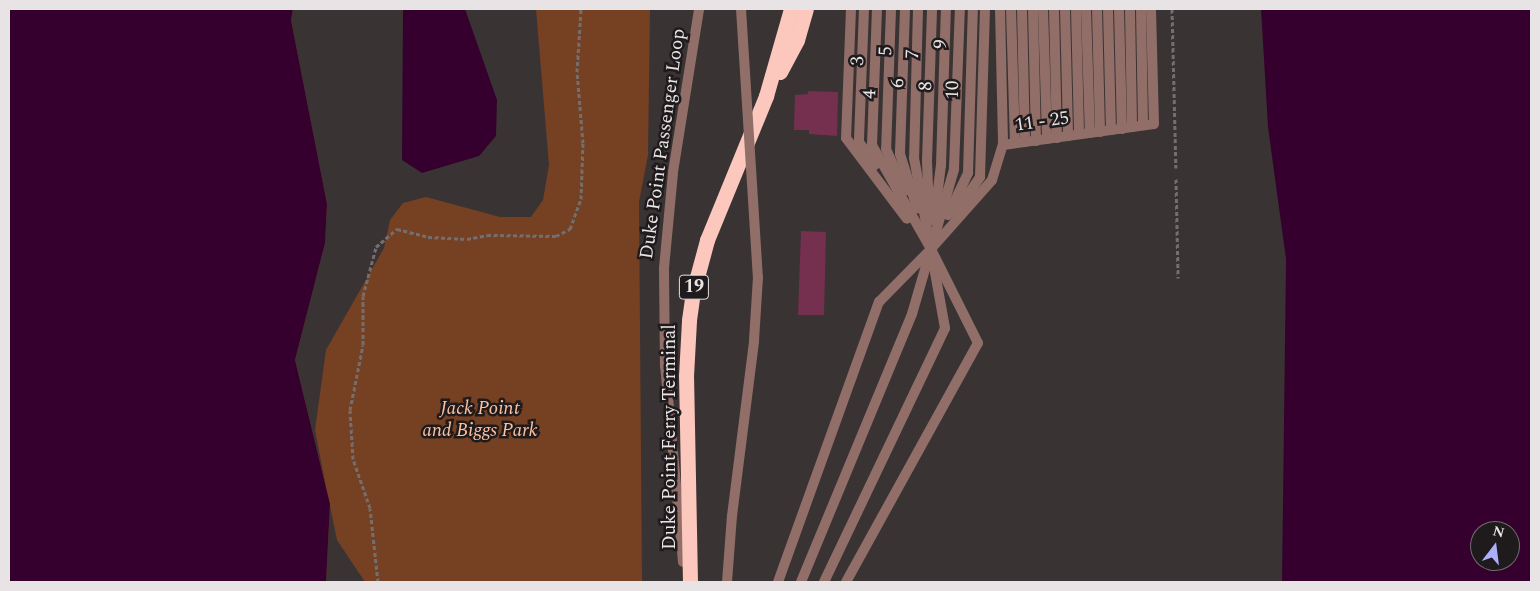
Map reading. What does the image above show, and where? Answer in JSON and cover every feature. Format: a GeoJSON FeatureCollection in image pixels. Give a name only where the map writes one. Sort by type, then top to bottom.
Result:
{"type":"FeatureCollection","features":[{"type":"Feature","properties":{"kind":"highway","name":"Duke Point Ferry Terminal"},"geometry":{"type":"LineString","coordinates":[[690,582],[686,376],[689,320],[693,292],[707,240],[766,96],[791,9]]}},
{"type":"Feature","properties":{"kind":"highway","name":"Duke Point Ferry Terminal"},"geometry":{"type":"LineString","coordinates":[[766,96],[797,40],[806,9]]}},
{"type":"Feature","properties":{"kind":"lane","name":"Duke Point Passenger Loop"},"geometry":{"type":"LineString","coordinates":[[685,582],[664,366],[664,268],[673,172],[699,9]]}},
{"type":"Feature","properties":{"kind":"lane"},"geometry":{"type":"LineString","coordinates":[[727,582],[732,516],[754,341],[758,277],[741,9]]}},
{"type":"Feature","properties":{"kind":"lane"},"geometry":{"type":"LineString","coordinates":[[824,582],[944,328],[931,249],[846,138],[851,9]]}},
{"type":"Feature","properties":{"kind":"lane"},"geometry":{"type":"LineString","coordinates":[[846,582],[978,343],[931,249],[859,142],[864,9]]}},
{"type":"Feature","properties":{"kind":"lane","name":"3"},"geometry":{"type":"LineString","coordinates":[[877,9],[872,145],[931,249]]}},
{"type":"Feature","properties":{"kind":"lane","name":"4"},"geometry":{"type":"LineString","coordinates":[[891,9],[886,149],[931,249]]}},
{"type":"Feature","properties":{"kind":"lane","name":"5"},"geometry":{"type":"LineString","coordinates":[[905,9],[900,154],[931,249]]}},
{"type":"Feature","properties":{"kind":"lane","name":"6"},"geometry":{"type":"LineString","coordinates":[[918,9],[914,158],[931,249]]}},
{"type":"Feature","properties":{"kind":"lane","name":"7"},"geometry":{"type":"LineString","coordinates":[[931,249],[927,161],[932,9]]}},
{"type":"Feature","properties":{"kind":"lane","name":"8"},"geometry":{"type":"LineString","coordinates":[[931,249],[941,165],[946,9]]}},
{"type":"Feature","properties":{"kind":"lane","name":"9"},"geometry":{"type":"LineString","coordinates":[[931,249],[954,170],[960,9]]}},
{"type":"Feature","properties":{"kind":"lane","name":"10"},"geometry":{"type":"LineString","coordinates":[[931,249],[968,173],[973,9]]}},
{"type":"Feature","properties":{"kind":"lane"},"geometry":{"type":"LineString","coordinates":[[778,582],[878,302],[931,249],[980,177],[985,9]]}},
{"type":"Feature","properties":{"kind":"lane"},"geometry":{"type":"LineString","coordinates":[[1000,9],[1003,145]]}},
{"type":"Feature","properties":{"kind":"lane"},"geometry":{"type":"LineString","coordinates":[[1011,9],[1020,143]]}},
{"type":"Feature","properties":{"kind":"lane"},"geometry":{"type":"LineString","coordinates":[[1020,143],[1022,9]]}},
{"type":"Feature","properties":{"kind":"lane"},"geometry":{"type":"LineString","coordinates":[[1033,9],[1047,139]]}},
{"type":"Feature","properties":{"kind":"lane"},"geometry":{"type":"LineString","coordinates":[[1044,9],[1047,139]]}},
{"type":"Feature","properties":{"kind":"lane"},"geometry":{"type":"LineString","coordinates":[[1047,139],[1054,9]]}},
{"type":"Feature","properties":{"kind":"lane"},"geometry":{"type":"LineString","coordinates":[[1065,9],[1073,135]]}},
{"type":"Feature","properties":{"kind":"lane"},"geometry":{"type":"LineString","coordinates":[[1073,135],[1076,9]]}},
{"type":"Feature","properties":{"kind":"lane"},"geometry":{"type":"LineString","coordinates":[[1086,9],[1090,133]]}},
{"type":"Feature","properties":{"kind":"lane"},"geometry":{"type":"LineString","coordinates":[[1097,9],[1116,129]]}},
{"type":"Feature","properties":{"kind":"lane"},"geometry":{"type":"LineString","coordinates":[[1108,9],[1116,129]]}},
{"type":"Feature","properties":{"kind":"lane"},"geometry":{"type":"LineString","coordinates":[[1116,129],[1119,9]]}},
{"type":"Feature","properties":{"kind":"lane"},"geometry":{"type":"LineString","coordinates":[[1116,129],[1130,9]]}},
{"type":"Feature","properties":{"kind":"lane"},"geometry":{"type":"LineString","coordinates":[[1141,9],[1143,126]]}},
{"type":"Feature","properties":{"kind":"lane","name":"11 - 25"},"geometry":{"type":"LineString","coordinates":[[931,249],[992,180],[1003,145],[1154,124],[1151,9]]}},
{"type":"Feature","properties":{"kind":"lane"},"geometry":{"type":"LineString","coordinates":[[801,582],[912,314],[931,249]]}},
{"type":"Feature","properties":{"kind":"path"},"geometry":{"type":"LineString","coordinates":[[378,582],[370,508],[353,459],[350,410],[363,345],[363,296],[376,247],[397,230],[428,237],[467,239],[488,234],[556,236],[570,229],[581,199],[583,143],[577,72],[581,9]]}},
{"type":"Feature","properties":{"kind":"path"},"geometry":{"type":"LineString","coordinates":[[1172,9],[1176,168]]}},
{"type":"Feature","properties":{"kind":"path"},"geometry":{"type":"LineString","coordinates":[[1176,179],[1178,278]]}},
{"type":"Feature","properties":{"kind":"green space","name":"Jack Point and Biggs Park"},"geometry":{"type":"Polygon","coordinates":[[[9,9],[293,9],[291,20],[327,204],[325,243],[295,360],[326,487],[315,430],[326,350],[384,248],[390,220],[403,203],[426,197],[500,217],[531,217],[543,200],[549,165],[536,9],[650,9],[648,155],[639,202],[642,582],[365,582],[337,540],[330,506],[326,582],[9,582],[9,9]]]}},
{"type":"Feature","properties":{"kind":"shaded area"},"geometry":{"type":"Polygon","coordinates":[[[9,9],[293,9],[291,20],[327,204],[325,243],[295,360],[330,504],[326,582],[9,582],[9,9]]]}},
{"type":"Feature","properties":{"kind":"shaded area"},"geometry":{"type":"Polygon","coordinates":[[[403,9],[465,9],[497,100],[496,136],[479,156],[422,173],[402,160],[403,9]]]}},
{"type":"Feature","properties":{"kind":"shaded area"},"geometry":{"type":"Polygon","coordinates":[[[1261,9],[1531,9],[1531,582],[1282,582],[1286,259],[1268,127],[1261,9]]]}},
{"type":"Feature","properties":{"kind":"building"},"geometry":{"type":"Polygon","coordinates":[[[808,91],[838,92],[837,136],[809,134],[809,130],[794,130],[795,95],[808,94],[808,91]]]}},
{"type":"Feature","properties":{"kind":"building"},"geometry":{"type":"Polygon","coordinates":[[[801,231],[826,232],[824,315],[798,315],[801,231]]]}}]}
